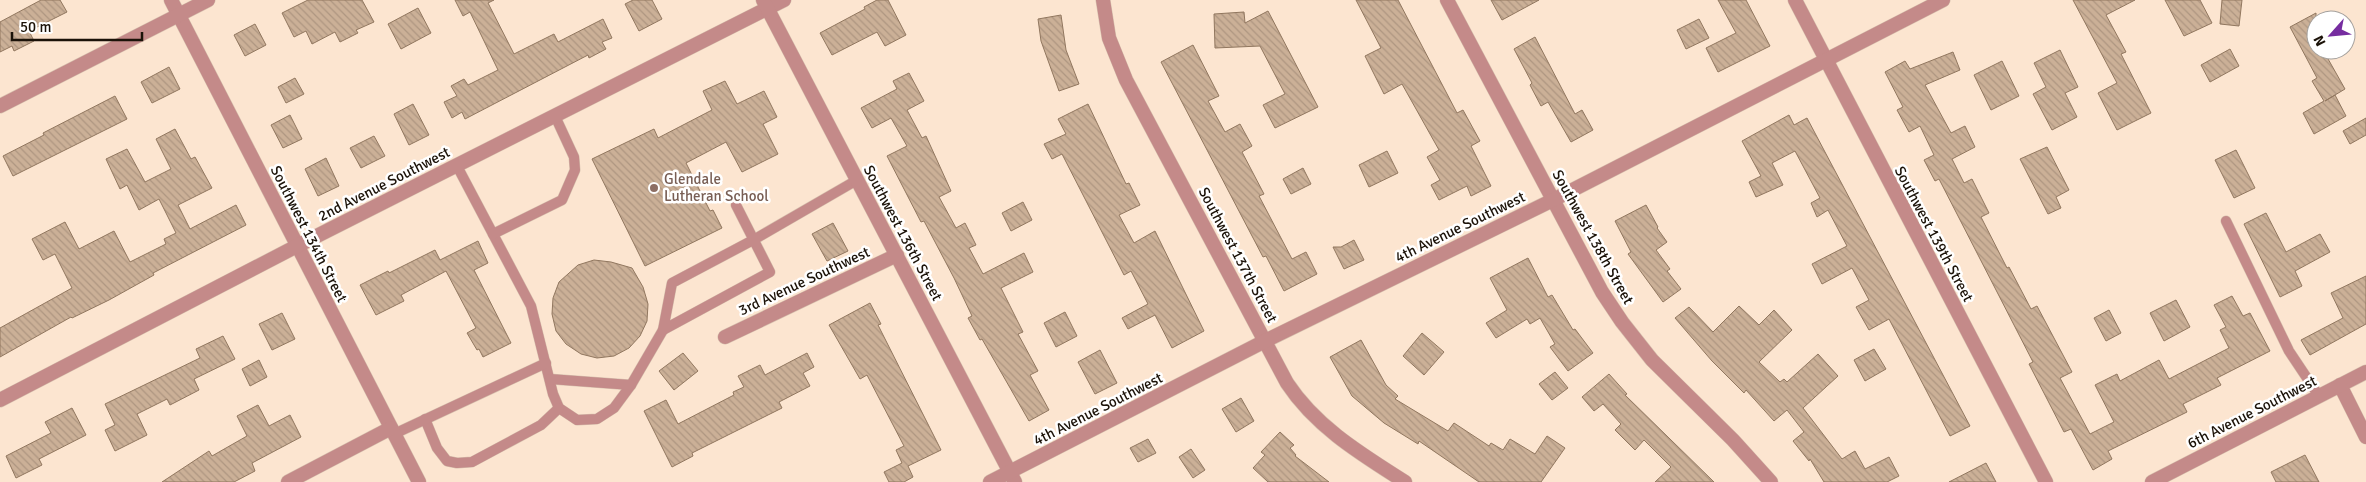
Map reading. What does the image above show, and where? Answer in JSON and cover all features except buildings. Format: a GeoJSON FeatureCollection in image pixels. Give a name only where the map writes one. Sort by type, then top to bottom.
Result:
{"type":"FeatureCollection","features":[{"type":"Feature","properties":{"kind":"street","name":"Southwest 134th Street"},"geometry":{"type":"LineString","coordinates":[[171,0],[419,482]]}},
{"type":"Feature","properties":{"kind":"street"},"geometry":{"type":"LineString","coordinates":[[0,106],[208,0]]}},
{"type":"Feature","properties":{"kind":"street","name":"2nd Avenue Southwest"},"geometry":{"type":"LineString","coordinates":[[0,400],[297,246],[555,116],[765,4],[784,0]]}},
{"type":"Feature","properties":{"kind":"street","name":"Southwest 137th Street"},"geometry":{"type":"LineString","coordinates":[[1102,0],[1108,38],[1126,80],[1287,383],[1316,420],[1354,449],[1405,482]]}},
{"type":"Feature","properties":{"kind":"street","name":"Southwest 138th Street"},"geometry":{"type":"LineString","coordinates":[[1447,0],[1602,292],[1622,322],[1652,360],[1733,440],[1771,482]]}},
{"type":"Feature","properties":{"kind":"street","name":"Southwest 139th Street"},"geometry":{"type":"LineString","coordinates":[[1795,0],[2046,482]]}},
{"type":"Feature","properties":{"kind":"street","name":"4th Avenue Southwest"},"geometry":{"type":"LineString","coordinates":[[990,482],[1012,477],[1265,341],[1553,200],[1943,0]]}},
{"type":"Feature","properties":{"kind":"street","name":"Southwest 136th Street"},"geometry":{"type":"LineString","coordinates":[[765,4],[1012,477]]}},
{"type":"Feature","properties":{"kind":"street","name":"3rd Avenue Southwest"},"geometry":{"type":"LineString","coordinates":[[725,337],[897,255]]}},
{"type":"Feature","properties":{"kind":"street","name":"6th Avenue Southwest"},"geometry":{"type":"LineString","coordinates":[[2152,482],[2366,372]]}},
{"type":"Feature","properties":{"kind":"street"},"geometry":{"type":"LineString","coordinates":[[2340,385],[2366,437]]}},
{"type":"Feature","properties":{"kind":"street"},"geometry":{"type":"LineString","coordinates":[[288,482],[393,431]]}},
{"type":"Feature","properties":{"kind":"lane"},"geometry":{"type":"LineString","coordinates":[[492,234],[562,200],[575,170],[574,157],[555,116]]}},
{"type":"Feature","properties":{"kind":"lane"},"geometry":{"type":"LineString","coordinates":[[457,166],[531,306],[553,394],[559,408],[577,420],[597,419],[614,408],[630,385],[663,330],[672,283],[755,239],[857,180]]}},
{"type":"Feature","properties":{"kind":"lane"},"geometry":{"type":"LineString","coordinates":[[663,330],[770,272],[755,239],[736,205]]}},
{"type":"Feature","properties":{"kind":"lane"},"geometry":{"type":"LineString","coordinates":[[2226,221],[2289,351],[2319,396]]}},
{"type":"Feature","properties":{"kind":"lane"},"geometry":{"type":"LineString","coordinates":[[393,431],[425,420],[546,363]]}},
{"type":"Feature","properties":{"kind":"lane"},"geometry":{"type":"LineString","coordinates":[[550,379],[630,385]]}},
{"type":"Feature","properties":{"kind":"lane"},"geometry":{"type":"LineString","coordinates":[[425,420],[437,448],[447,461],[457,463],[472,462],[541,425],[559,408]]}},
{"type":"Feature","properties":{"kind":"place","name":"Glendale Lutheran School"},"geometry":{"type":"Point","coordinates":[654,188]}}]}
